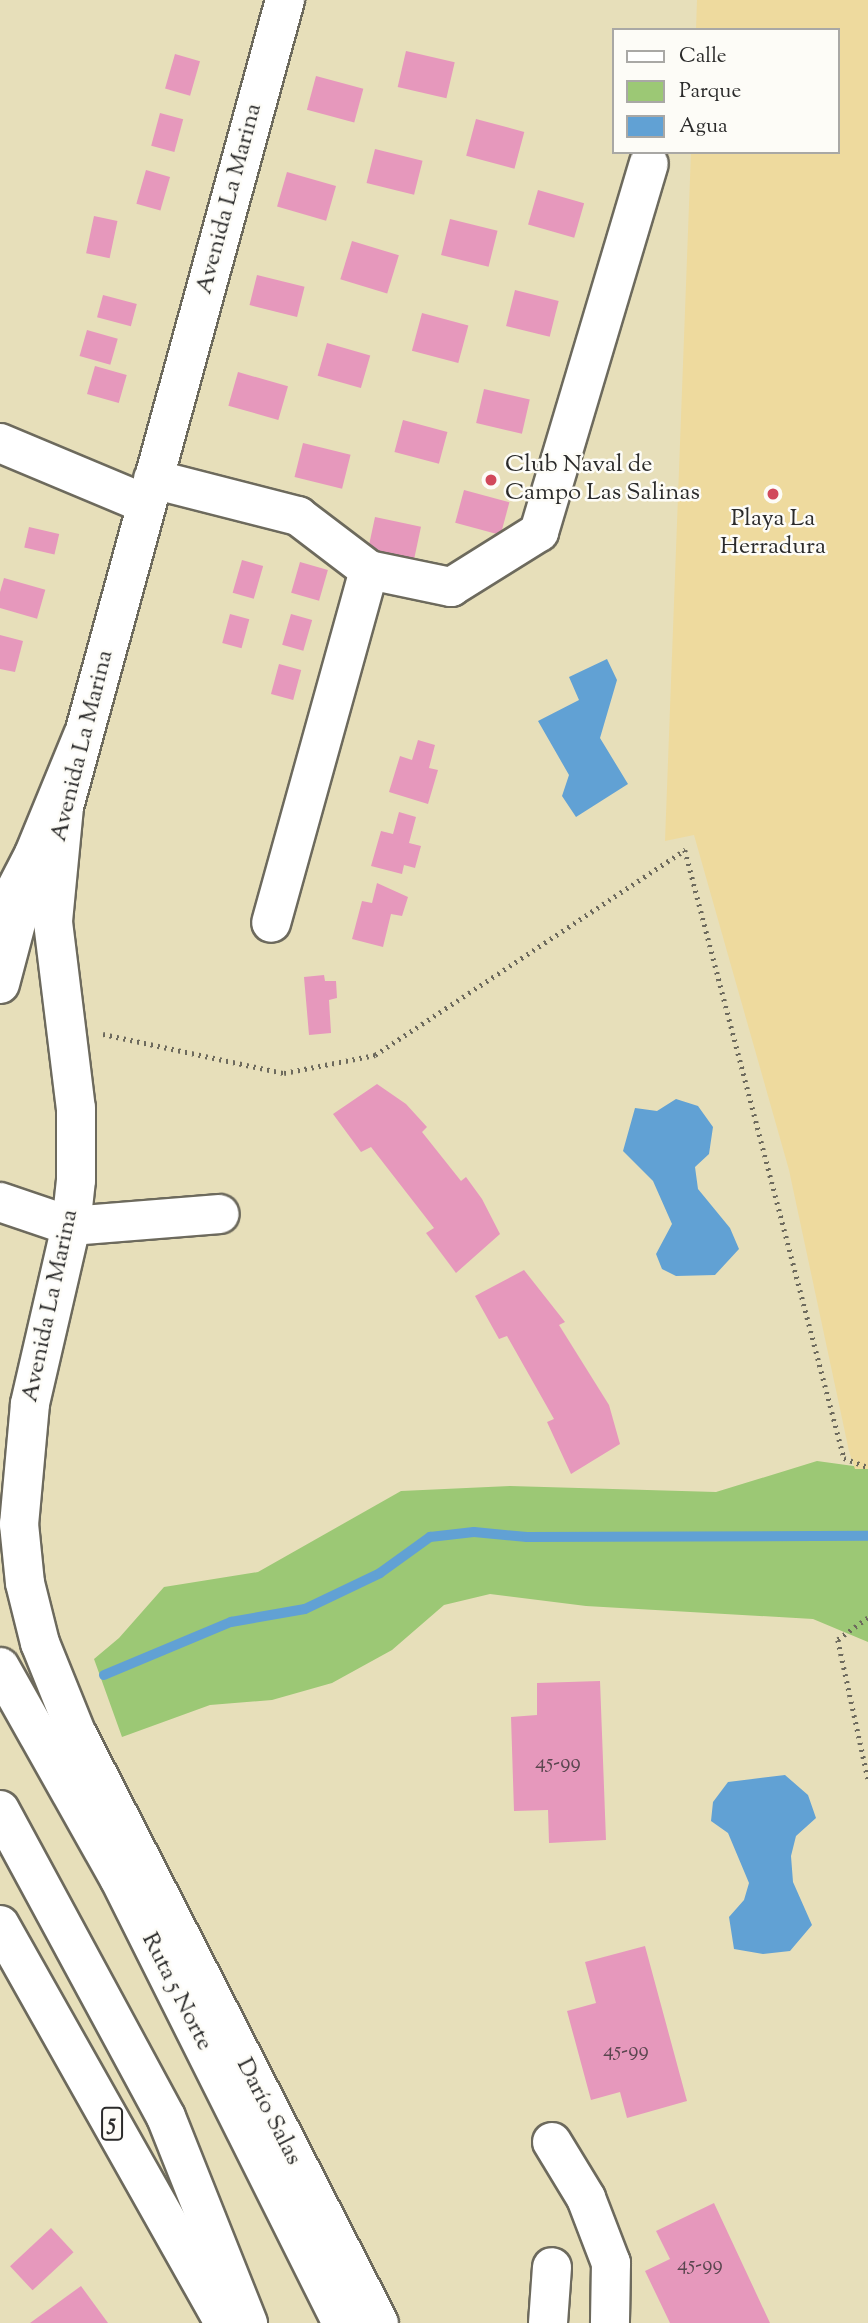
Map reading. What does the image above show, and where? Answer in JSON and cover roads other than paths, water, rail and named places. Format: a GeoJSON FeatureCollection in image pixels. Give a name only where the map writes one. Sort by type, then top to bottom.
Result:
{"type":"FeatureCollection","features":[{"type":"Feature","properties":{"kind":"main road","name":"Avenida La Marina"},"geometry":{"type":"LineString","coordinates":[[51,1673],[25,1583],[20,1489],[33,1391],[71,1226],[78,1134],[65,1025],[54,887],[64,807],[285,0]]}},
{"type":"Feature","properties":{"kind":"main road"},"geometry":{"type":"LineString","coordinates":[[0,443],[150,491],[298,516],[369,570],[451,587],[539,532],[649,164]]}},
{"type":"Feature","properties":{"kind":"main road"},"geometry":{"type":"LineString","coordinates":[[271,923],[369,570]]}},
{"type":"Feature","properties":{"kind":"main road"},"geometry":{"type":"LineString","coordinates":[[0,920],[34,854],[83,735]]}},
{"type":"Feature","properties":{"kind":"main road"},"geometry":{"type":"LineString","coordinates":[[0,984],[34,854]]}},
{"type":"Feature","properties":{"kind":"main road"},"geometry":{"type":"LineString","coordinates":[[0,1202],[71,1226],[220,1213]]}},
{"type":"Feature","properties":{"kind":"main road","name":"Ruta 5 Norte"},"geometry":{"type":"LineString","coordinates":[[0,1667],[71,1788],[342,2323]]}},
{"type":"Feature","properties":{"kind":"main road","name":"Darío Salas"},"geometry":{"type":"LineString","coordinates":[[51,1673],[320,2215],[379,2323]]}},
{"type":"Feature","properties":{"kind":"main road"},"geometry":{"type":"LineString","coordinates":[[0,1810],[166,2117],[248,2323]]}},
{"type":"Feature","properties":{"kind":"main road","name":"5"},"geometry":{"type":"LineString","coordinates":[[0,1925],[223,2323]]}},
{"type":"Feature","properties":{"kind":"main road"},"geometry":{"type":"LineString","coordinates":[[552,2142],[586,2199],[611,2263],[610,2323]]}},
{"type":"Feature","properties":{"kind":"main road"},"geometry":{"type":"LineString","coordinates":[[274,2189],[320,2215]]}},
{"type":"Feature","properties":{"kind":"main road"},"geometry":{"type":"LineString","coordinates":[[548,2323],[552,2267]]}},
{"type":"Feature","properties":{"kind":"water"},"geometry":{"type":"Polygon","coordinates":[[[607,659],[617,680],[600,738],[628,784],[576,817],[562,796],[569,775],[538,721],[579,700],[569,677],[607,659]]]}},
{"type":"Feature","properties":{"kind":"water"},"geometry":{"type":"Polygon","coordinates":[[[676,1099],[698,1106],[713,1127],[709,1154],[695,1167],[698,1189],[730,1228],[739,1249],[715,1275],[676,1276],[662,1269],[656,1254],[672,1224],[653,1181],[623,1151],[635,1108],[657,1111],[676,1099]]]}},
{"type":"Feature","properties":{"kind":"water"},"geometry":{"type":"Polygon","coordinates":[[[785,1775],[808,1795],[816,1818],[796,1836],[791,1856],[793,1882],[812,1925],[790,1951],[763,1954],[734,1949],[729,1917],[744,1900],[749,1883],[728,1833],[711,1821],[713,1802],[728,1782],[785,1775]]]}},
{"type":"Feature","properties":{"kind":"waterway"},"geometry":{"type":"LineString","coordinates":[[104,1675],[231,1622],[305,1609],[380,1573],[430,1537],[474,1532],[527,1537],[868,1536]]}},
{"type":"Feature","properties":{"kind":"place","name":"Club Naval de Campo Las Salinas"},"geometry":{"type":"Point","coordinates":[491,480]}},
{"type":"Feature","properties":{"kind":"place","name":"Playa La Herradura"},"geometry":{"type":"Point","coordinates":[773,494]}}]}
